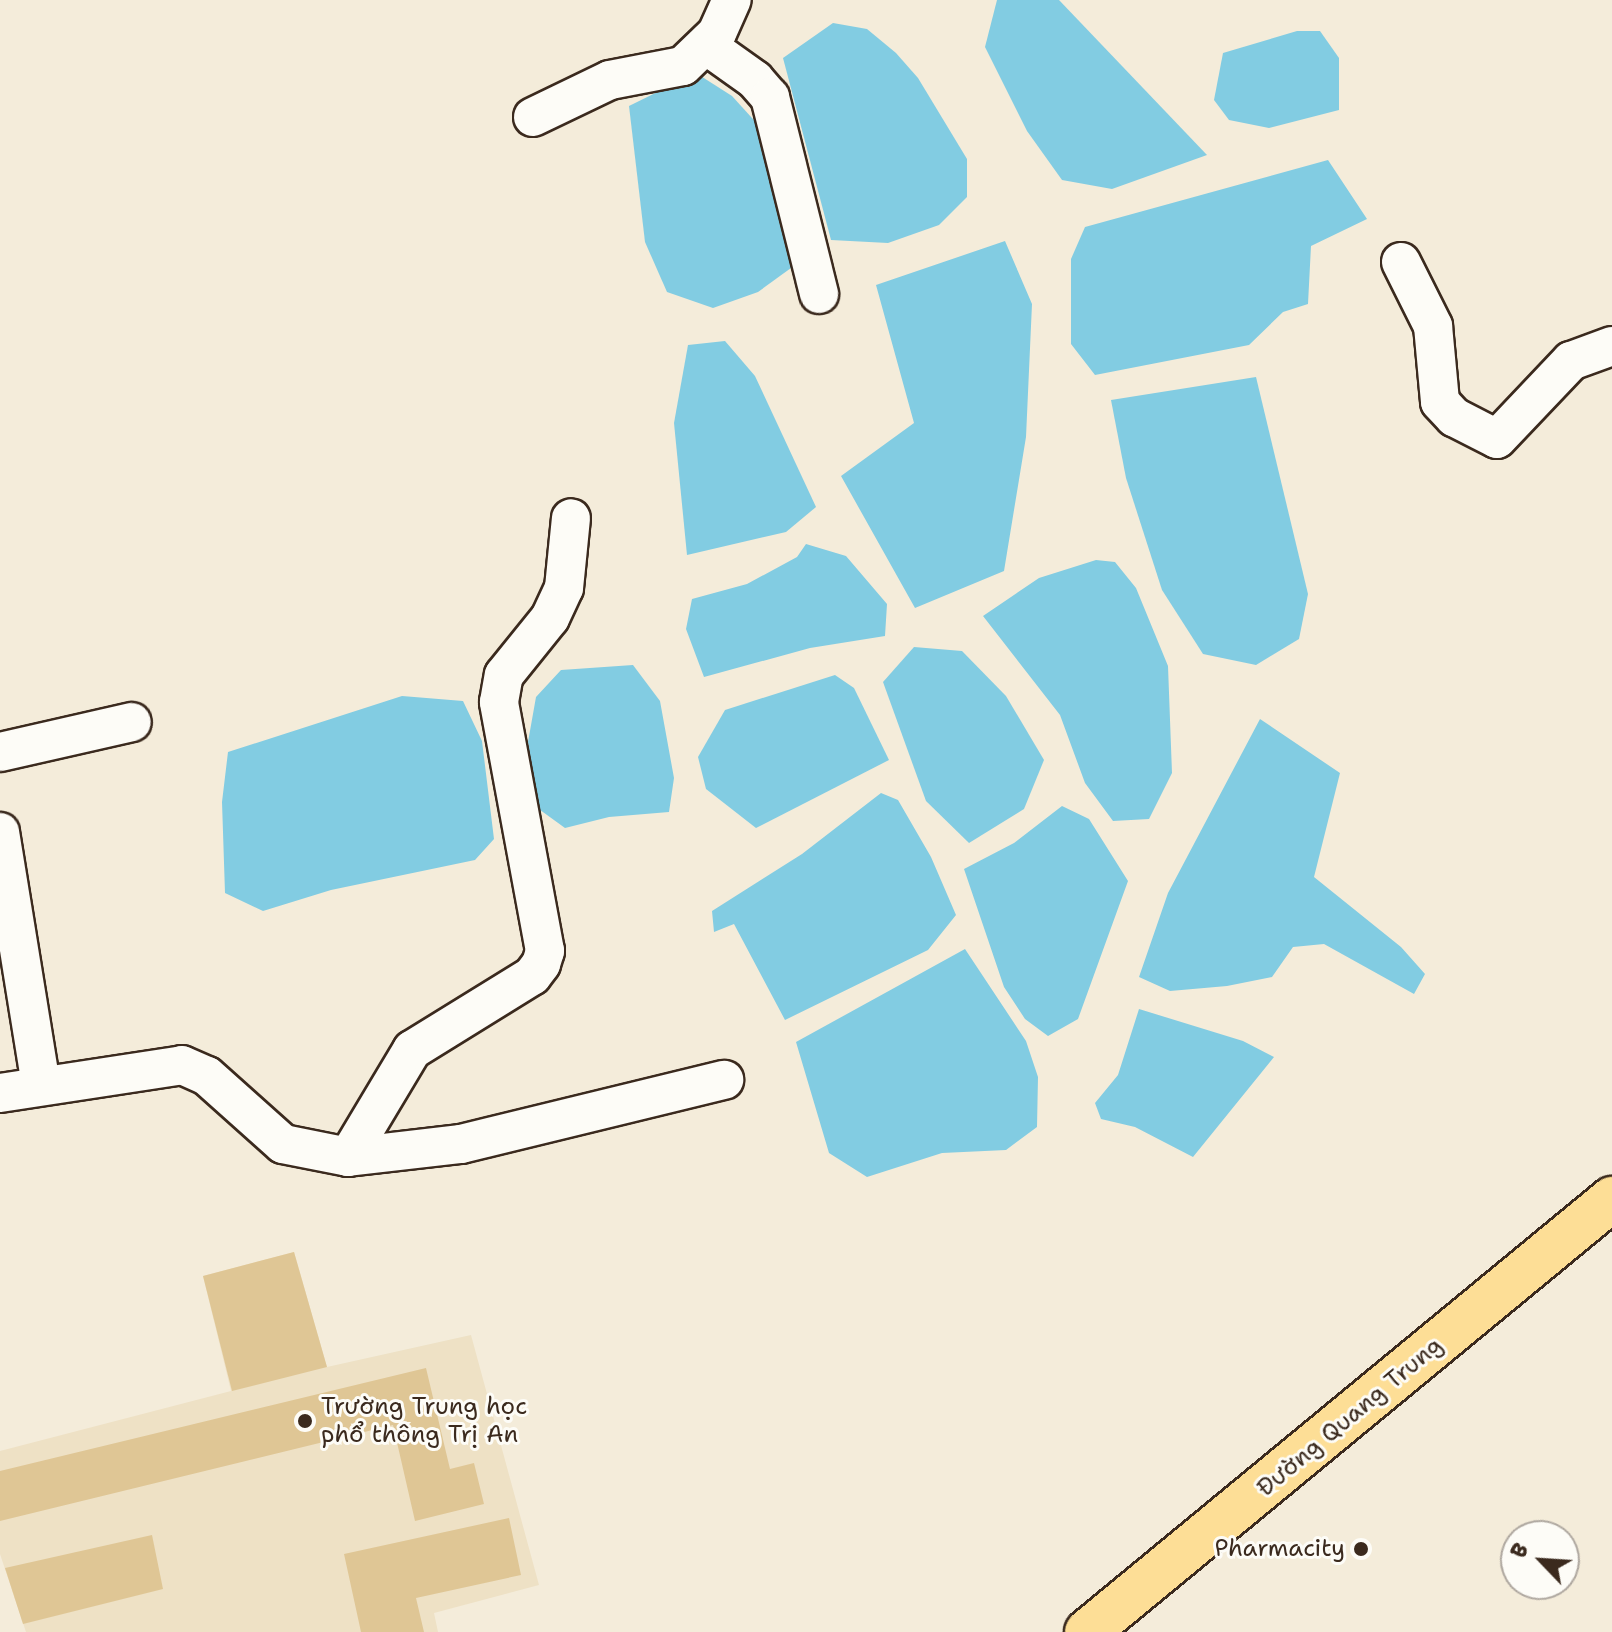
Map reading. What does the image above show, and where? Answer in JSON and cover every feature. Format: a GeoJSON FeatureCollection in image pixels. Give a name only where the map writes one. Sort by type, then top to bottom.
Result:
{"type":"FeatureCollection","features":[{"type":"Feature","properties":{"kind":"main road","name":"Đường Quang Trung"},"geometry":{"type":"LineString","coordinates":[[1087,1632],[1612,1199]]}},
{"type":"Feature","properties":{"kind":"street"},"geometry":{"type":"LineString","coordinates":[[533,117],[610,80],[668,72],[706,45],[732,0]]}},
{"type":"Feature","properties":{"kind":"street"},"geometry":{"type":"LineString","coordinates":[[706,45],[755,80],[770,97],[819,294]]}},
{"type":"Feature","properties":{"kind":"street"},"geometry":{"type":"LineString","coordinates":[[1401,262],[1433,326],[1440,402],[1454,417],[1497,439],[1571,361],[1612,346]]}},
{"type":"Feature","properties":{"kind":"street"},"geometry":{"type":"LineString","coordinates":[[348,1157],[412,1050],[532,976],[541,964],[545,951],[499,702],[504,675],[550,618],[564,588],[571,518]]}},
{"type":"Feature","properties":{"kind":"street"},"geometry":{"type":"LineString","coordinates":[[0,752],[132,722]]}},
{"type":"Feature","properties":{"kind":"street"},"geometry":{"type":"LineString","coordinates":[[0,832],[41,1084]]}},
{"type":"Feature","properties":{"kind":"street"},"geometry":{"type":"LineString","coordinates":[[0,1093],[41,1084],[182,1065],[207,1076],[283,1144],[348,1157],[461,1144],[724,1080]]}},
{"type":"Feature","properties":{"kind":"shaded area","name":"Trường Trung học phổ thông Trị An"},"geometry":{"type":"Polygon","coordinates":[[[294,1252],[327,1367],[471,1335],[539,1585],[434,1613],[438,1632],[26,1632],[0,1554],[0,1451],[231,1391],[203,1276],[294,1252]]]}},
{"type":"Feature","properties":{"kind":"water"},"geometry":{"type":"Polygon","coordinates":[[[997,0],[1059,0],[1207,155],[1112,189],[1062,180],[1027,131],[985,47],[997,0]]]}},
{"type":"Feature","properties":{"kind":"water"},"geometry":{"type":"Polygon","coordinates":[[[833,23],[867,29],[896,53],[918,78],[967,159],[967,197],[939,225],[888,243],[831,240],[783,58],[833,23]]]}},
{"type":"Feature","properties":{"kind":"water"},"geometry":{"type":"Polygon","coordinates":[[[1297,31],[1320,31],[1339,58],[1339,110],[1269,128],[1229,120],[1214,100],[1223,53],[1297,31]]]}},
{"type":"Feature","properties":{"kind":"water"},"geometry":{"type":"Polygon","coordinates":[[[696,73],[732,96],[762,129],[793,233],[791,268],[758,292],[713,308],[667,292],[645,242],[629,106],[696,73]]]}},
{"type":"Feature","properties":{"kind":"water"},"geometry":{"type":"Polygon","coordinates":[[[1328,160],[1367,219],[1311,246],[1308,304],[1283,312],[1249,345],[1095,375],[1071,344],[1071,259],[1085,227],[1328,160]]]}},
{"type":"Feature","properties":{"kind":"water"},"geometry":{"type":"Polygon","coordinates":[[[1005,241],[1032,304],[1026,437],[1004,571],[915,608],[841,476],[914,423],[876,285],[1005,241]]]}},
{"type":"Feature","properties":{"kind":"water"},"geometry":{"type":"Polygon","coordinates":[[[725,341],[755,376],[816,507],[786,532],[687,555],[674,423],[688,345],[725,341]]]}},
{"type":"Feature","properties":{"kind":"water"},"geometry":{"type":"Polygon","coordinates":[[[1256,377],[1308,594],[1299,639],[1256,665],[1203,654],[1162,590],[1126,478],[1111,400],[1256,377]]]}},
{"type":"Feature","properties":{"kind":"water"},"geometry":{"type":"Polygon","coordinates":[[[806,544],[846,556],[887,604],[885,636],[810,648],[704,677],[686,629],[692,599],[747,584],[797,557],[806,544]]]}},
{"type":"Feature","properties":{"kind":"water"},"geometry":{"type":"Polygon","coordinates":[[[1096,560],[1115,562],[1136,588],[1168,666],[1172,773],[1149,819],[1113,821],[1085,783],[1060,715],[983,616],[1039,578],[1096,560]]]}},
{"type":"Feature","properties":{"kind":"water"},"geometry":{"type":"Polygon","coordinates":[[[914,647],[962,651],[1006,696],[1044,760],[1024,809],[969,843],[926,801],[883,682],[914,647]]]}},
{"type":"Feature","properties":{"kind":"water"},"geometry":{"type":"Polygon","coordinates":[[[633,665],[660,701],[674,778],[669,812],[609,817],[565,828],[536,807],[528,742],[536,697],[561,670],[633,665]]]}},
{"type":"Feature","properties":{"kind":"water"},"geometry":{"type":"Polygon","coordinates":[[[835,675],[854,688],[889,760],[756,828],[706,789],[698,757],[725,710],[835,675]]]}},
{"type":"Feature","properties":{"kind":"water"},"geometry":{"type":"Polygon","coordinates":[[[402,696],[463,701],[482,741],[494,839],[475,860],[331,890],[263,911],[225,893],[222,802],[228,752],[402,696]]]}},
{"type":"Feature","properties":{"kind":"water"},"geometry":{"type":"Polygon","coordinates":[[[1260,719],[1340,773],[1314,877],[1401,947],[1425,974],[1414,994],[1324,944],[1293,947],[1272,977],[1227,986],[1170,991],[1139,977],[1168,893],[1260,719]]]}},
{"type":"Feature","properties":{"kind":"water"},"geometry":{"type":"Polygon","coordinates":[[[881,793],[898,800],[931,857],[956,915],[928,950],[785,1020],[734,924],[714,932],[712,911],[802,854],[881,793]]]}},
{"type":"Feature","properties":{"kind":"water"},"geometry":{"type":"Polygon","coordinates":[[[1062,806],[1089,819],[1128,881],[1078,1019],[1048,1036],[1025,1019],[1004,987],[964,869],[1014,843],[1062,806]]]}},
{"type":"Feature","properties":{"kind":"water"},"geometry":{"type":"Polygon","coordinates":[[[965,949],[1026,1041],[1038,1077],[1037,1127],[1006,1150],[942,1153],[867,1177],[829,1153],[796,1042],[965,949]]]}},
{"type":"Feature","properties":{"kind":"water"},"geometry":{"type":"Polygon","coordinates":[[[1139,1009],[1243,1041],[1274,1057],[1193,1157],[1135,1127],[1101,1119],[1095,1103],[1118,1075],[1139,1009]]]}},
{"type":"Feature","properties":{"kind":"building"},"geometry":{"type":"Polygon","coordinates":[[[294,1252],[327,1367],[232,1391],[203,1276],[294,1252]]]}},
{"type":"Feature","properties":{"kind":"building"},"geometry":{"type":"Polygon","coordinates":[[[426,1368],[450,1469],[474,1463],[484,1504],[415,1521],[393,1425],[0,1521],[0,1471],[426,1368]]]}},
{"type":"Feature","properties":{"kind":"building"},"geometry":{"type":"Polygon","coordinates":[[[509,1518],[521,1575],[416,1598],[424,1632],[361,1632],[344,1554],[509,1518]]]}},
{"type":"Feature","properties":{"kind":"building"},"geometry":{"type":"Polygon","coordinates":[[[152,1535],[163,1589],[23,1624],[5,1568],[152,1535]]]}},
{"type":"Feature","properties":{"kind":"place","name":"Trường Trung học phổ thông Trị An"},"geometry":{"type":"Point","coordinates":[305,1421]}},
{"type":"Feature","properties":{"kind":"place","name":"Pharmacity"},"geometry":{"type":"Point","coordinates":[1361,1549]}}]}
